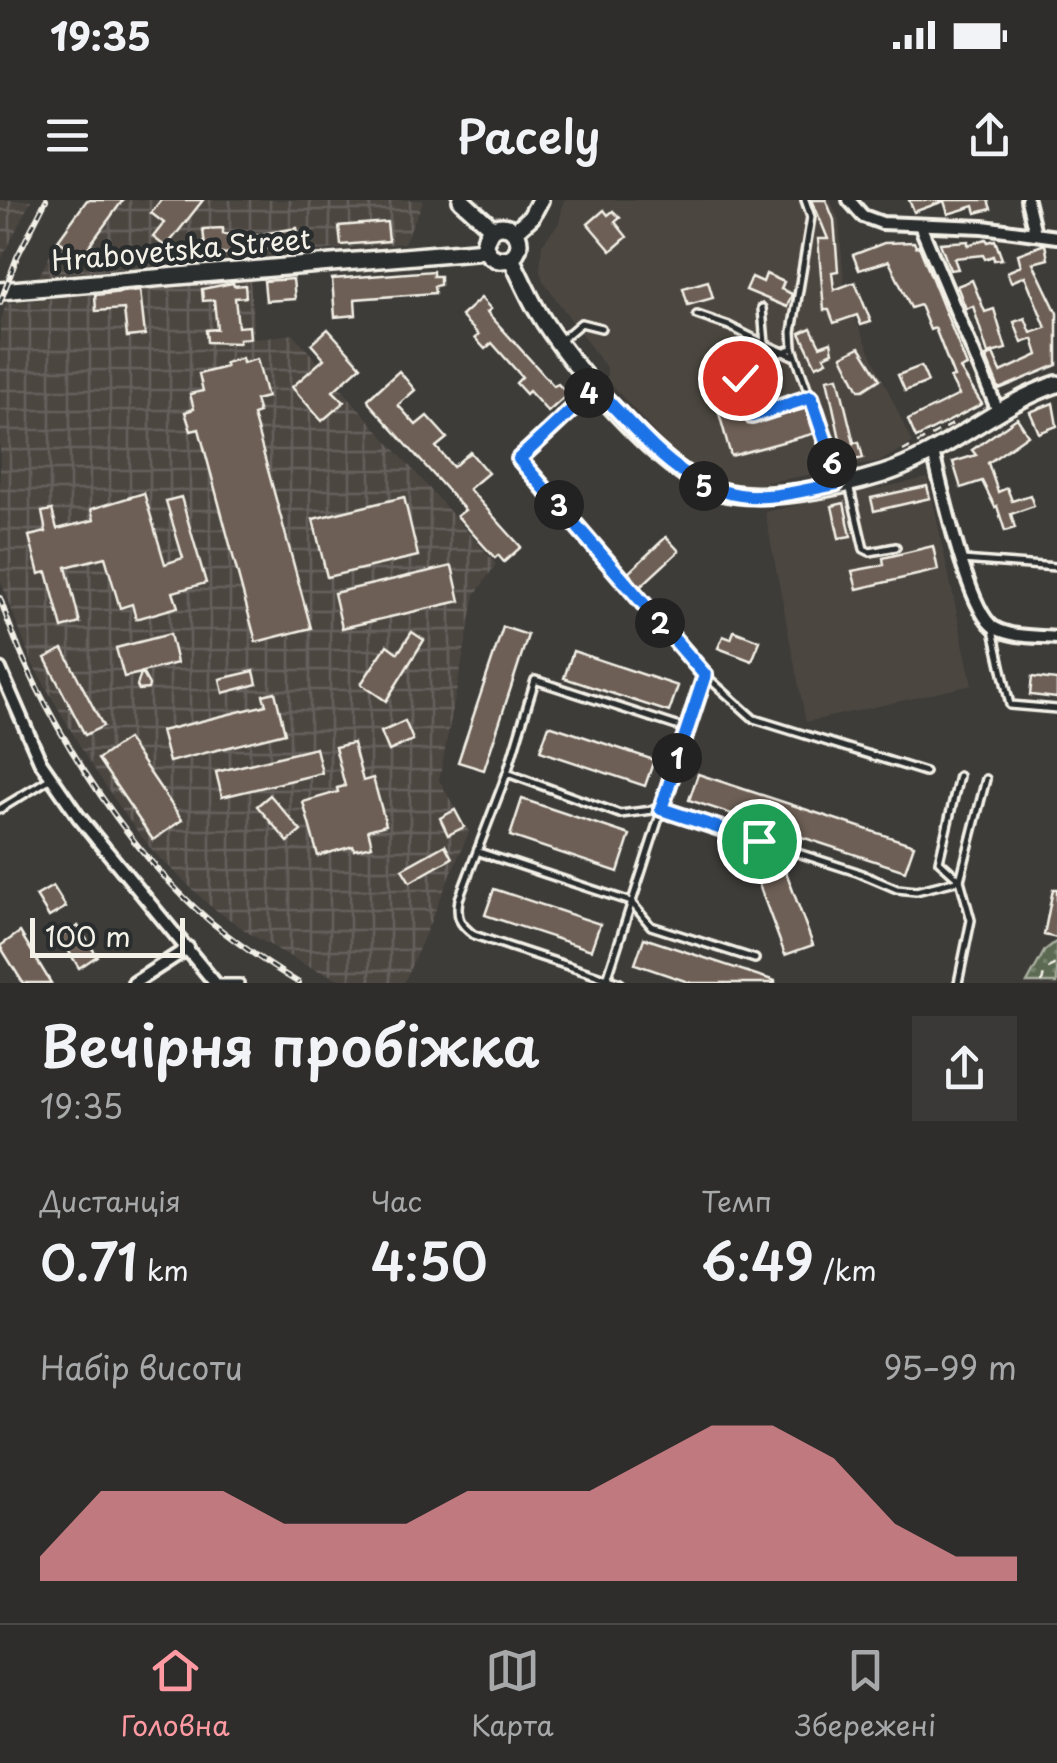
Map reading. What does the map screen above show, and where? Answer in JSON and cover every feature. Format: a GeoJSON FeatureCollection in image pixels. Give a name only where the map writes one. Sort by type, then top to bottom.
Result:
{"type":"FeatureCollection","features":[{"type":"Feature","properties":{"kind":"main road"},"geometry":{"type":"LineString","coordinates":[[461,200],[492,228]]}},
{"type":"Feature","properties":{"kind":"main road"},"geometry":{"type":"LineString","coordinates":[[514,232],[531,217],[540,200]]}},
{"type":"Feature","properties":{"kind":"main road"},"geometry":{"type":"LineString","coordinates":[[504,226],[514,232],[518,248],[511,258],[494,258],[486,250],[485,238],[492,228],[504,226]]}},
{"type":"Feature","properties":{"kind":"main road","name":"Hrabovetska Street"},"geometry":{"type":"LineString","coordinates":[[0,291],[486,250]]}},
{"type":"Feature","properties":{"kind":"main road"},"geometry":{"type":"LineString","coordinates":[[511,258],[539,314],[595,388],[668,462],[703,486],[741,495],[767,496],[883,474],[933,453],[1019,399],[1057,384]]}},
{"type":"Feature","properties":{"kind":"street"},"geometry":{"type":"LineString","coordinates":[[849,200],[862,216],[882,223],[982,226],[1057,237]]}},
{"type":"Feature","properties":{"kind":"street"},"geometry":{"type":"LineString","coordinates":[[1026,200],[1035,232]]}},
{"type":"Feature","properties":{"kind":"street"},"geometry":{"type":"LineString","coordinates":[[920,225],[998,412]]}},
{"type":"Feature","properties":{"kind":"street"},"geometry":{"type":"LineString","coordinates":[[933,453],[975,602],[992,627],[1014,634],[1057,638]]}},
{"type":"Feature","properties":{"kind":"street"},"geometry":{"type":"LineString","coordinates":[[0,669],[18,717],[52,778],[78,816],[214,983]]}},
{"type":"Feature","properties":{"kind":"street"},"geometry":{"type":"LineString","coordinates":[[134,983],[188,948]]}},
{"type":"Feature","properties":{"kind":"lane"},"geometry":{"type":"LineString","coordinates":[[805,200],[811,217],[792,348],[864,549],[870,552],[896,547]]}},
{"type":"Feature","properties":{"kind":"lane"},"geometry":{"type":"LineString","coordinates":[[762,308],[765,344]]}},
{"type":"Feature","properties":{"kind":"lane"},"geometry":{"type":"LineString","coordinates":[[697,315],[796,357]]}},
{"type":"Feature","properties":{"kind":"lane"},"geometry":{"type":"LineString","coordinates":[[560,341],[581,323],[601,328]]}},
{"type":"Feature","properties":{"kind":"lane"},"geometry":{"type":"LineString","coordinates":[[792,348],[736,367],[752,416],[811,397]]}},
{"type":"Feature","properties":{"kind":"lane"},"geometry":{"type":"LineString","coordinates":[[595,388],[519,459],[705,675],[754,719],[925,772]]}},
{"type":"Feature","properties":{"kind":"lane"},"geometry":{"type":"LineString","coordinates":[[962,560],[1057,568]]}},
{"type":"Feature","properties":{"kind":"lane"},"geometry":{"type":"LineString","coordinates":[[992,627],[1010,704],[1057,709]]}},
{"type":"Feature","properties":{"kind":"lane"},"geometry":{"type":"LineString","coordinates":[[607,978],[705,675]]}},
{"type":"Feature","properties":{"kind":"lane"},"geometry":{"type":"LineString","coordinates":[[620,983],[474,935],[460,925],[459,899],[508,773],[535,680],[686,729]]}},
{"type":"Feature","properties":{"kind":"lane"},"geometry":{"type":"LineString","coordinates":[[508,773],[620,814],[661,809],[857,872],[897,890],[916,891],[960,880]]}},
{"type":"Feature","properties":{"kind":"lane"},"geometry":{"type":"LineString","coordinates":[[959,776],[939,862],[960,880]]}},
{"type":"Feature","properties":{"kind":"lane"},"geometry":{"type":"LineString","coordinates":[[0,809],[52,778]]}},
{"type":"Feature","properties":{"kind":"lane"},"geometry":{"type":"LineString","coordinates":[[958,983],[971,920],[960,880],[986,780]]}},
{"type":"Feature","properties":{"kind":"lane"},"geometry":{"type":"LineString","coordinates":[[479,852],[632,902],[651,926],[755,960]]}},
{"type":"Feature","properties":{"kind":"lane"},"geometry":{"type":"LineString","coordinates":[[214,983],[240,983]]}},
{"type":"Feature","properties":{"kind":"path"},"geometry":{"type":"LineString","coordinates":[[897,455],[961,419]]}},
{"type":"Feature","properties":{"kind":"path"},"geometry":{"type":"LineString","coordinates":[[1042,983],[1044,973],[1057,962]]}},
{"type":"Feature","properties":{"kind":"shaded area"},"geometry":{"type":"Polygon","coordinates":[[[0,200],[31,200],[0,262],[0,200]]]}},
{"type":"Feature","properties":{"kind":"shaded area"},"geometry":{"type":"Polygon","coordinates":[[[87,200],[424,200],[404,243],[39,276],[58,240],[87,200]]]}},
{"type":"Feature","properties":{"kind":"shaded area"},"geometry":{"type":"Polygon","coordinates":[[[564,200],[830,200],[839,220],[845,297],[912,443],[879,462],[752,485],[718,479],[692,467],[674,454],[607,380],[607,369],[543,281],[542,244],[559,223],[564,200]]]}},
{"type":"Feature","properties":{"kind":"shaded area"},"geometry":{"type":"Polygon","coordinates":[[[250,279],[254,339],[293,334],[496,564],[475,595],[439,780],[469,832],[404,983],[349,983],[305,965],[209,905],[152,850],[87,758],[32,663],[0,579],[0,325],[6,303],[250,279]]]}},
{"type":"Feature","properties":{"kind":"shaded area"},"geometry":{"type":"Polygon","coordinates":[[[928,478],[972,685],[806,722],[765,512],[928,478]]]}},
{"type":"Feature","properties":{"kind":"green space"},"geometry":{"type":"Polygon","coordinates":[[[1057,941],[1057,983],[1027,983],[1045,950],[1057,941]]]}},
{"type":"Feature","properties":{"kind":"building"},"geometry":{"type":"Polygon","coordinates":[[[87,200],[123,200],[81,257],[58,240],[87,200]]]}},
{"type":"Feature","properties":{"kind":"building"},"geometry":{"type":"Polygon","coordinates":[[[161,200],[203,200],[166,247],[153,237],[164,223],[151,213],[161,200]]]}},
{"type":"Feature","properties":{"kind":"building"},"geometry":{"type":"Polygon","coordinates":[[[812,200],[826,200],[834,220],[838,271],[832,272],[834,290],[855,282],[871,322],[861,325],[857,315],[834,323],[829,310],[824,310],[818,239],[828,239],[812,200]]]}},
{"type":"Feature","properties":{"kind":"building"},"geometry":{"type":"Polygon","coordinates":[[[909,200],[988,200],[991,209],[976,213],[974,206],[948,214],[944,201],[914,212],[909,200]]]}},
{"type":"Feature","properties":{"kind":"building"},"geometry":{"type":"Polygon","coordinates":[[[604,210],[608,215],[613,211],[620,218],[615,222],[627,237],[611,251],[588,224],[604,210]]]}},
{"type":"Feature","properties":{"kind":"building"},"geometry":{"type":"Polygon","coordinates":[[[387,222],[389,241],[341,245],[339,226],[387,222]]]}},
{"type":"Feature","properties":{"kind":"building"},"geometry":{"type":"Polygon","coordinates":[[[223,228],[223,234],[251,236],[297,228],[300,245],[206,256],[203,229],[223,228]]]}},
{"type":"Feature","properties":{"kind":"building"},"geometry":{"type":"Polygon","coordinates":[[[995,240],[1002,259],[985,259],[983,255],[954,258],[958,269],[950,270],[940,243],[968,241],[968,245],[995,240]]]}},
{"type":"Feature","properties":{"kind":"building"},"geometry":{"type":"Polygon","coordinates":[[[914,242],[919,246],[967,366],[960,369],[982,404],[916,438],[908,420],[959,395],[950,378],[954,377],[935,328],[930,330],[920,305],[911,308],[889,261],[859,270],[853,255],[884,243],[914,242]]]}},
{"type":"Feature","properties":{"kind":"building"},"geometry":{"type":"Polygon","coordinates":[[[1045,244],[1048,259],[1033,263],[1057,313],[1057,365],[999,389],[986,357],[993,354],[1001,372],[1038,355],[1033,339],[1022,343],[1014,322],[1025,318],[1031,333],[1046,328],[1025,276],[1011,282],[1007,272],[1021,266],[1018,254],[1045,244]]]}},
{"type":"Feature","properties":{"kind":"building"},"geometry":{"type":"Polygon","coordinates":[[[433,271],[433,276],[440,276],[435,293],[355,299],[356,315],[335,317],[332,279],[433,271]]]}},
{"type":"Feature","properties":{"kind":"building"},"geometry":{"type":"Polygon","coordinates":[[[766,274],[784,282],[781,289],[792,294],[787,307],[746,290],[752,277],[763,282],[766,274]]]}},
{"type":"Feature","properties":{"kind":"building"},"geometry":{"type":"Polygon","coordinates":[[[293,279],[295,299],[266,301],[264,281],[293,279]]]}},
{"type":"Feature","properties":{"kind":"building"},"geometry":{"type":"Polygon","coordinates":[[[972,280],[985,312],[994,309],[1006,349],[988,354],[973,306],[966,309],[957,286],[972,280]]]}},
{"type":"Feature","properties":{"kind":"building"},"geometry":{"type":"Polygon","coordinates":[[[708,281],[713,298],[688,305],[683,288],[708,281]]]}},
{"type":"Feature","properties":{"kind":"building"},"geometry":{"type":"Polygon","coordinates":[[[233,283],[245,285],[246,297],[235,298],[238,327],[249,326],[250,338],[239,339],[239,343],[207,342],[206,330],[217,329],[214,300],[203,301],[202,289],[233,283]]]}},
{"type":"Feature","properties":{"kind":"building"},"geometry":{"type":"Polygon","coordinates":[[[140,290],[145,335],[127,337],[124,309],[96,311],[95,295],[140,290]]]}},
{"type":"Feature","properties":{"kind":"building"},"geometry":{"type":"Polygon","coordinates":[[[481,298],[491,309],[487,312],[554,386],[558,384],[568,394],[548,412],[516,383],[522,377],[492,343],[485,349],[475,338],[479,335],[461,316],[481,298]]]}},
{"type":"Feature","properties":{"kind":"building"},"geometry":{"type":"Polygon","coordinates":[[[811,328],[820,346],[831,342],[833,352],[824,356],[827,361],[816,366],[800,333],[811,328]]]}},
{"type":"Feature","properties":{"kind":"building"},"geometry":{"type":"Polygon","coordinates":[[[328,329],[361,366],[333,391],[344,402],[322,421],[292,387],[324,359],[311,344],[328,329]]]}},
{"type":"Feature","properties":{"kind":"building"},"geometry":{"type":"Polygon","coordinates":[[[860,347],[880,379],[863,390],[859,390],[842,356],[860,347]]]}},
{"type":"Feature","properties":{"kind":"building"},"geometry":{"type":"Polygon","coordinates":[[[242,358],[243,363],[257,359],[267,397],[255,400],[259,413],[253,415],[311,628],[256,642],[199,429],[191,431],[185,412],[194,409],[190,394],[203,391],[199,374],[242,358]]]}},
{"type":"Feature","properties":{"kind":"building"},"geometry":{"type":"Polygon","coordinates":[[[921,366],[928,382],[905,391],[898,375],[921,366]]]}},
{"type":"Feature","properties":{"kind":"building"},"geometry":{"type":"Polygon","coordinates":[[[399,371],[415,390],[398,405],[416,425],[427,416],[447,438],[436,447],[453,467],[470,452],[488,473],[469,489],[521,547],[504,562],[498,555],[495,558],[457,516],[465,510],[369,403],[368,399],[399,371]]]}},
{"type":"Feature","properties":{"kind":"building"},"geometry":{"type":"Polygon","coordinates":[[[838,377],[854,443],[859,442],[863,458],[845,462],[827,379],[838,377]]]}},
{"type":"Feature","properties":{"kind":"building"},"geometry":{"type":"Polygon","coordinates":[[[734,379],[748,424],[807,408],[816,433],[731,456],[712,388],[734,379]]]}},
{"type":"Feature","properties":{"kind":"building"},"geometry":{"type":"Polygon","coordinates":[[[1053,403],[1057,426],[1039,433],[1030,412],[1053,403]]]}},
{"type":"Feature","properties":{"kind":"building"},"geometry":{"type":"Polygon","coordinates":[[[1017,418],[1028,435],[988,463],[998,492],[1007,488],[1012,501],[1030,495],[1034,506],[1011,514],[1015,528],[1005,531],[997,506],[982,481],[961,488],[953,462],[976,455],[972,450],[1017,418]]]}},
{"type":"Feature","properties":{"kind":"building"},"geometry":{"type":"Polygon","coordinates":[[[927,486],[930,498],[874,511],[871,498],[927,486]]]}},
{"type":"Feature","properties":{"kind":"building"},"geometry":{"type":"Polygon","coordinates":[[[144,493],[165,564],[183,558],[166,501],[181,497],[206,583],[173,592],[178,607],[136,619],[132,604],[120,608],[105,557],[66,567],[80,623],[62,628],[47,572],[39,574],[29,536],[46,532],[42,512],[52,510],[57,529],[94,520],[91,509],[144,493]]]}},
{"type":"Feature","properties":{"kind":"building"},"geometry":{"type":"Polygon","coordinates":[[[404,497],[418,556],[327,577],[313,519],[404,497]]]}},
{"type":"Feature","properties":{"kind":"building"},"geometry":{"type":"Polygon","coordinates":[[[844,503],[851,536],[839,538],[832,506],[844,503]]]}},
{"type":"Feature","properties":{"kind":"building"},"geometry":{"type":"Polygon","coordinates":[[[666,537],[679,551],[639,588],[627,574],[666,537]]]}},
{"type":"Feature","properties":{"kind":"building"},"geometry":{"type":"Polygon","coordinates":[[[933,546],[938,570],[857,589],[852,571],[884,565],[883,558],[933,546]]]}},
{"type":"Feature","properties":{"kind":"building"},"geometry":{"type":"Polygon","coordinates":[[[452,566],[460,601],[342,628],[334,593],[452,566]]]}},
{"type":"Feature","properties":{"kind":"building"},"geometry":{"type":"Polygon","coordinates":[[[503,627],[528,635],[484,770],[458,762],[503,627]]]}},
{"type":"Feature","properties":{"kind":"building"},"geometry":{"type":"Polygon","coordinates":[[[734,631],[760,641],[752,661],[718,648],[723,636],[731,639],[734,631]]]}},
{"type":"Feature","properties":{"kind":"building"},"geometry":{"type":"Polygon","coordinates":[[[412,632],[424,640],[386,701],[361,684],[387,645],[398,653],[412,632]]]}},
{"type":"Feature","properties":{"kind":"building"},"geometry":{"type":"Polygon","coordinates":[[[170,634],[177,663],[142,672],[149,685],[148,689],[139,690],[141,673],[124,677],[116,648],[170,634]]]}},
{"type":"Feature","properties":{"kind":"building"},"geometry":{"type":"Polygon","coordinates":[[[63,649],[103,726],[85,735],[45,658],[63,649]]]}},
{"type":"Feature","properties":{"kind":"building"},"geometry":{"type":"Polygon","coordinates":[[[573,651],[678,686],[669,712],[564,678],[573,651]]]}},
{"type":"Feature","properties":{"kind":"building"},"geometry":{"type":"Polygon","coordinates":[[[254,671],[257,684],[223,693],[220,679],[254,671]]]}},
{"type":"Feature","properties":{"kind":"building"},"geometry":{"type":"Polygon","coordinates":[[[1032,677],[1057,680],[1057,698],[1030,695],[1032,677]]]}},
{"type":"Feature","properties":{"kind":"building"},"geometry":{"type":"Polygon","coordinates":[[[275,692],[285,733],[169,762],[161,731],[266,705],[263,695],[275,692]]]}},
{"type":"Feature","properties":{"kind":"building"},"geometry":{"type":"Polygon","coordinates":[[[405,721],[413,740],[389,751],[381,732],[405,721]]]}},
{"type":"Feature","properties":{"kind":"building"},"geometry":{"type":"Polygon","coordinates":[[[549,725],[654,760],[645,786],[540,751],[549,725]]]}},
{"type":"Feature","properties":{"kind":"building"},"geometry":{"type":"Polygon","coordinates":[[[127,739],[182,820],[153,840],[98,759],[127,739]]]}},
{"type":"Feature","properties":{"kind":"building"},"geometry":{"type":"Polygon","coordinates":[[[353,743],[363,781],[373,778],[386,825],[368,830],[372,846],[354,850],[353,846],[318,856],[303,802],[338,792],[337,788],[345,786],[335,747],[353,743]]]}},
{"type":"Feature","properties":{"kind":"building"},"geometry":{"type":"Polygon","coordinates":[[[316,748],[322,773],[222,797],[216,772],[316,748]]]}},
{"type":"Feature","properties":{"kind":"building"},"geometry":{"type":"Polygon","coordinates":[[[698,774],[914,845],[905,871],[689,800],[698,774]]]}},
{"type":"Feature","properties":{"kind":"building"},"geometry":{"type":"Polygon","coordinates":[[[270,795],[301,831],[288,842],[257,806],[270,795]]]}},
{"type":"Feature","properties":{"kind":"building"},"geometry":{"type":"Polygon","coordinates":[[[522,799],[630,835],[618,872],[510,836],[522,799]]]}},
{"type":"Feature","properties":{"kind":"building"},"geometry":{"type":"Polygon","coordinates":[[[455,810],[464,827],[448,835],[440,818],[455,810]]]}},
{"type":"Feature","properties":{"kind":"building"},"geometry":{"type":"Polygon","coordinates":[[[445,845],[452,858],[410,882],[402,869],[445,845]]]}},
{"type":"Feature","properties":{"kind":"building"},"geometry":{"type":"Polygon","coordinates":[[[786,872],[813,945],[785,955],[758,882],[786,872]]]}},
{"type":"Feature","properties":{"kind":"building"},"geometry":{"type":"Polygon","coordinates":[[[53,886],[66,907],[49,917],[36,896],[53,886]]]}},
{"type":"Feature","properties":{"kind":"building"},"geometry":{"type":"Polygon","coordinates":[[[494,889],[600,924],[591,950],[485,915],[494,889]]]}},
{"type":"Feature","properties":{"kind":"building"},"geometry":{"type":"Polygon","coordinates":[[[1053,889],[1057,889],[1057,938],[1044,935],[1053,889]]]}},
{"type":"Feature","properties":{"kind":"building"},"geometry":{"type":"Polygon","coordinates":[[[78,926],[97,956],[79,968],[60,937],[78,926]]]}},
{"type":"Feature","properties":{"kind":"building"},"geometry":{"type":"Polygon","coordinates":[[[20,932],[51,983],[23,983],[0,946],[20,932]]]}},
{"type":"Feature","properties":{"kind":"building"},"geometry":{"type":"Polygon","coordinates":[[[644,938],[775,983],[691,983],[635,964],[644,938]]]}},
{"type":"Feature","properties":{"kind":"railway"},"geometry":{"type":"LineString","coordinates":[[0,303],[17,257],[46,200]]}},
{"type":"Feature","properties":{"kind":"railway"},"geometry":{"type":"LineString","coordinates":[[0,598],[35,684],[59,729],[146,855],[211,922],[299,983]]}},
{"type":"Feature","properties":{"kind":"route"},"geometry":{"type":"LineString","coordinates":[[740,378],[752,416],[811,397],[836,484],[767,496],[720,492],[703,486],[668,462],[595,388],[519,459],[705,675],[661,809],[759,841]]}}]}
